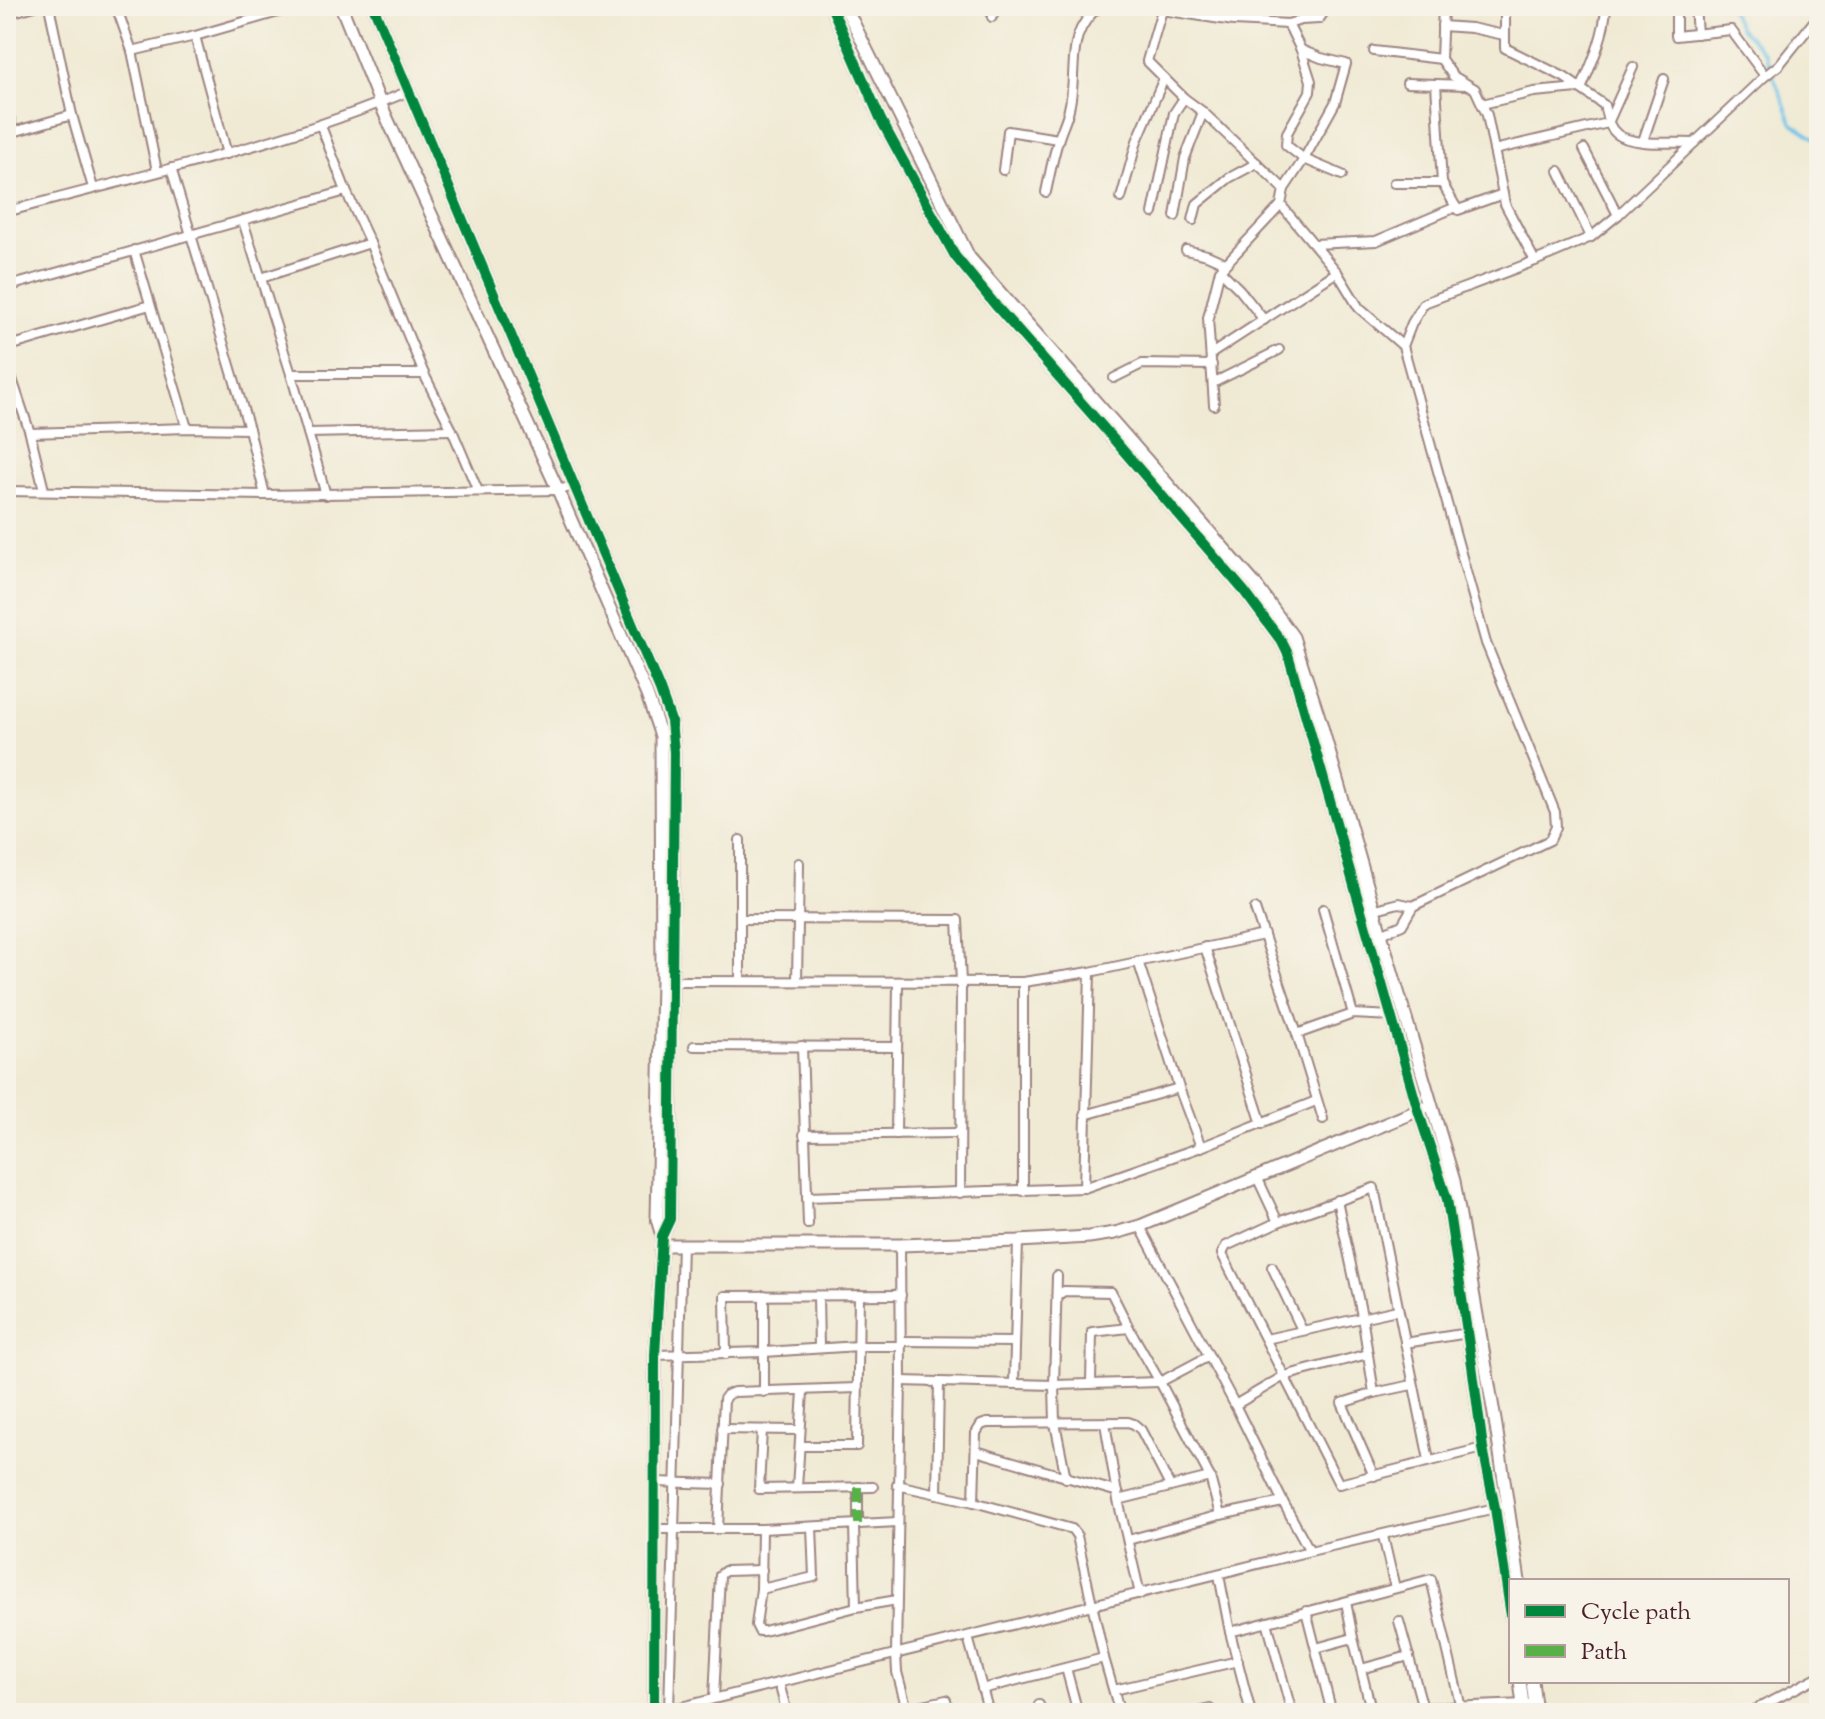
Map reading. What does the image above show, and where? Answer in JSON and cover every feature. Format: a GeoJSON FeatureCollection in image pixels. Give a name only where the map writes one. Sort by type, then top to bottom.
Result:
{"type":"FeatureCollection","features":[{"type":"Feature","properties":{"kind":"street"},"geometry":{"type":"LineString","coordinates":[[6,14],[35,6]]}},
{"type":"Feature","properties":{"kind":"street"},"geometry":{"type":"LineString","coordinates":[[49,6],[72,115],[93,188]]}},
{"type":"Feature","properties":{"kind":"street"},"geometry":{"type":"LineString","coordinates":[[116,6],[132,51],[157,171]]}},
{"type":"Feature","properties":{"kind":"street"},"geometry":{"type":"LineString","coordinates":[[132,51],[299,6]]}},
{"type":"Feature","properties":{"kind":"street"},"geometry":{"type":"LineString","coordinates":[[341,6],[380,103],[558,490],[647,695],[661,736],[662,981],[657,1219],[662,1240],[655,1355],[656,1713],[1508,1505]]}},
{"type":"Feature","properties":{"kind":"street"},"geometry":{"type":"LineString","coordinates":[[373,6],[671,721],[674,752],[670,1219],[662,1240]]}},
{"type":"Feature","properties":{"kind":"street"},"geometry":{"type":"LineString","coordinates":[[831,6],[881,120],[955,256],[1244,591],[1288,654],[1455,1186],[1519,1579]]}},
{"type":"Feature","properties":{"kind":"street"},"geometry":{"type":"LineString","coordinates":[[845,6],[969,257],[1255,584],[1293,637],[1320,720],[1368,912]]}},
{"type":"Feature","properties":{"kind":"street"},"geometry":{"type":"LineString","coordinates":[[992,17],[997,6]]}},
{"type":"Feature","properties":{"kind":"street"},"geometry":{"type":"LineString","coordinates":[[1046,192],[1058,139],[1070,107],[1078,32],[1100,6]]}},
{"type":"Feature","properties":{"kind":"street"},"geometry":{"type":"LineString","coordinates":[[1284,189],[1147,61],[1159,8],[1189,10],[1234,21],[1288,24],[1319,19],[1325,6]]}},
{"type":"Feature","properties":{"kind":"street"},"geometry":{"type":"LineString","coordinates":[[1443,6],[1441,59],[1453,76],[1475,89],[1482,104],[1487,115],[1505,204],[1535,261]]}},
{"type":"Feature","properties":{"kind":"street"},"geometry":{"type":"LineString","coordinates":[[1505,6],[1505,48],[1564,77],[1604,105],[1608,123],[1618,135],[1631,140],[1694,143]]}},
{"type":"Feature","properties":{"kind":"street"},"geometry":{"type":"LineString","coordinates":[[1580,89],[1597,49],[1606,6]]}},
{"type":"Feature","properties":{"kind":"street"},"geometry":{"type":"LineString","coordinates":[[1676,6],[1676,36],[1731,30],[1765,76]]}},
{"type":"Feature","properties":{"kind":"street"},"geometry":{"type":"LineString","coordinates":[[1695,6],[1697,34]]}},
{"type":"Feature","properties":{"kind":"street"},"geometry":{"type":"LineString","coordinates":[[1403,346],[1424,303],[1591,237],[1779,65],[1819,15]]}},
{"type":"Feature","properties":{"kind":"street"},"geometry":{"type":"LineString","coordinates":[[1288,24],[1311,81],[1310,92],[1287,133],[1286,145],[1304,159],[1342,175]]}},
{"type":"Feature","properties":{"kind":"street"},"geometry":{"type":"LineString","coordinates":[[1442,26],[1504,35]]}},
{"type":"Feature","properties":{"kind":"street"},"geometry":{"type":"LineString","coordinates":[[195,36],[227,154]]}},
{"type":"Feature","properties":{"kind":"street"},"geometry":{"type":"LineString","coordinates":[[1214,405],[1208,318],[1222,267],[1281,205],[1284,189],[1335,103],[1346,64],[1301,50]]}},
{"type":"Feature","properties":{"kind":"street"},"geometry":{"type":"LineString","coordinates":[[1374,51],[1441,59]]}},
{"type":"Feature","properties":{"kind":"street"},"geometry":{"type":"LineString","coordinates":[[1608,123],[1633,67]]}},
{"type":"Feature","properties":{"kind":"street"},"geometry":{"type":"LineString","coordinates":[[1121,198],[1137,141],[1164,78]]}},
{"type":"Feature","properties":{"kind":"street"},"geometry":{"type":"LineString","coordinates":[[1643,141],[1664,79]]}},
{"type":"Feature","properties":{"kind":"street"},"geometry":{"type":"LineString","coordinates":[[1407,83],[1467,85]]}},
{"type":"Feature","properties":{"kind":"street"},"geometry":{"type":"LineString","coordinates":[[1436,84],[1442,183],[1456,207],[1458,210],[1503,194]]}},
{"type":"Feature","properties":{"kind":"street"},"geometry":{"type":"LineString","coordinates":[[1482,104],[1534,92],[1580,89]]}},
{"type":"Feature","properties":{"kind":"street"},"geometry":{"type":"LineString","coordinates":[[6,212],[321,126],[409,91]]}},
{"type":"Feature","properties":{"kind":"street"},"geometry":{"type":"LineString","coordinates":[[1153,213],[1174,113],[1184,98]]}},
{"type":"Feature","properties":{"kind":"street"},"geometry":{"type":"LineString","coordinates":[[6,103],[10,133],[72,115]]}},
{"type":"Feature","properties":{"kind":"street"},"geometry":{"type":"LineString","coordinates":[[1175,216],[1185,158],[1203,112]]}},
{"type":"Feature","properties":{"kind":"street"},"geometry":{"type":"LineString","coordinates":[[1494,150],[1608,123]]}},
{"type":"Feature","properties":{"kind":"street"},"geometry":{"type":"LineString","coordinates":[[321,126],[424,374],[478,491]]}},
{"type":"Feature","properties":{"kind":"street"},"geometry":{"type":"LineString","coordinates":[[1003,170],[1008,131],[1058,139]]}},
{"type":"Feature","properties":{"kind":"street"},"geometry":{"type":"LineString","coordinates":[[1584,149],[1618,215]]}},
{"type":"Feature","properties":{"kind":"street"},"geometry":{"type":"LineString","coordinates":[[1193,220],[1197,204],[1229,178],[1257,163]]}},
{"type":"Feature","properties":{"kind":"street"},"geometry":{"type":"LineString","coordinates":[[171,168],[249,429],[265,495]]}},
{"type":"Feature","properties":{"kind":"street"},"geometry":{"type":"LineString","coordinates":[[1559,171],[1591,237]]}},
{"type":"Feature","properties":{"kind":"street"},"geometry":{"type":"LineString","coordinates":[[1394,183],[1442,183]]}},
{"type":"Feature","properties":{"kind":"street"},"geometry":{"type":"LineString","coordinates":[[6,287],[346,191]]}},
{"type":"Feature","properties":{"kind":"street"},"geometry":{"type":"LineString","coordinates":[[1281,205],[1337,272],[1359,308],[1403,346],[1486,643],[1555,812],[1556,827],[1550,840],[1413,906],[1402,925],[1375,937]]}},
{"type":"Feature","properties":{"kind":"street"},"geometry":{"type":"LineString","coordinates":[[1314,244],[1376,241],[1456,207]]}},
{"type":"Feature","properties":{"kind":"street"},"geometry":{"type":"LineString","coordinates":[[243,221],[326,495]]}},
{"type":"Feature","properties":{"kind":"street"},"geometry":{"type":"LineString","coordinates":[[261,278],[370,243]]}},
{"type":"Feature","properties":{"kind":"street"},"geometry":{"type":"LineString","coordinates":[[134,250],[187,428]]}},
{"type":"Feature","properties":{"kind":"street"},"geometry":{"type":"LineString","coordinates":[[1186,250],[1207,255],[1222,267],[1264,320]]}},
{"type":"Feature","properties":{"kind":"street"},"geometry":{"type":"LineString","coordinates":[[1211,354],[1337,272]]}},
{"type":"Feature","properties":{"kind":"street"},"geometry":{"type":"LineString","coordinates":[[6,347],[150,305]]}},
{"type":"Feature","properties":{"kind":"street"},"geometry":{"type":"LineString","coordinates":[[1213,383],[1279,350]]}},
{"type":"Feature","properties":{"kind":"street"},"geometry":{"type":"LineString","coordinates":[[6,361],[30,433],[44,490]]}},
{"type":"Feature","properties":{"kind":"street"},"geometry":{"type":"LineString","coordinates":[[1114,378],[1142,364],[1212,365]]}},
{"type":"Feature","properties":{"kind":"street"},"geometry":{"type":"LineString","coordinates":[[291,374],[424,374]]}},
{"type":"Feature","properties":{"kind":"street"},"geometry":{"type":"LineString","coordinates":[[30,433],[249,429]]}},
{"type":"Feature","properties":{"kind":"street"},"geometry":{"type":"LineString","coordinates":[[308,433],[452,430]]}},
{"type":"Feature","properties":{"kind":"street"},"geometry":{"type":"LineString","coordinates":[[6,491],[326,495],[558,490],[574,486]]}},
{"type":"Feature","properties":{"kind":"street"},"geometry":{"type":"LineString","coordinates":[[740,840],[740,981]]}},
{"type":"Feature","properties":{"kind":"street"},"geometry":{"type":"LineString","coordinates":[[797,981],[799,863]]}},
{"type":"Feature","properties":{"kind":"street"},"geometry":{"type":"LineString","coordinates":[[1368,912],[1399,903],[1413,906]]}},
{"type":"Feature","properties":{"kind":"street"},"geometry":{"type":"LineString","coordinates":[[1255,909],[1323,1119]]}},
{"type":"Feature","properties":{"kind":"street"},"geometry":{"type":"LineString","coordinates":[[1323,909],[1353,1014]]}},
{"type":"Feature","properties":{"kind":"street"},"geometry":{"type":"LineString","coordinates":[[740,919],[958,920],[961,983],[960,1193]]}},
{"type":"Feature","properties":{"kind":"street"},"geometry":{"type":"LineString","coordinates":[[673,981],[1023,982],[1090,972],[1264,935]]}},
{"type":"Feature","properties":{"kind":"street"},"geometry":{"type":"LineString","coordinates":[[1375,937],[1392,1016],[1447,1199],[1509,1602]]}},
{"type":"Feature","properties":{"kind":"street"},"geometry":{"type":"LineString","coordinates":[[1205,947],[1262,1124]]}},
{"type":"Feature","properties":{"kind":"street"},"geometry":{"type":"LineString","coordinates":[[1138,961],[1201,1147]]}},
{"type":"Feature","properties":{"kind":"street"},"geometry":{"type":"LineString","coordinates":[[1084,1188],[1090,972]]}},
{"type":"Feature","properties":{"kind":"street"},"geometry":{"type":"LineString","coordinates":[[1023,982],[1023,1191]]}},
{"type":"Feature","properties":{"kind":"street"},"geometry":{"type":"LineString","coordinates":[[896,1134],[898,983]]}},
{"type":"Feature","properties":{"kind":"street"},"geometry":{"type":"LineString","coordinates":[[1297,1034],[1353,1014],[1392,1016]]}},
{"type":"Feature","properties":{"kind":"street"},"geometry":{"type":"LineString","coordinates":[[694,1046],[897,1047]]}},
{"type":"Feature","properties":{"kind":"street"},"geometry":{"type":"LineString","coordinates":[[802,1046],[808,1224]]}},
{"type":"Feature","properties":{"kind":"street"},"geometry":{"type":"LineString","coordinates":[[1085,1115],[1179,1088]]}},
{"type":"Feature","properties":{"kind":"street"},"geometry":{"type":"LineString","coordinates":[[807,1197],[1084,1188],[1201,1147],[1316,1101]]}},
{"type":"Feature","properties":{"kind":"street"},"geometry":{"type":"LineString","coordinates":[[662,1240],[682,1244],[900,1245],[1018,1241],[1115,1233],[1140,1226],[1431,1106]]}},
{"type":"Feature","properties":{"kind":"street"},"geometry":{"type":"LineString","coordinates":[[804,1135],[959,1133]]}},
{"type":"Feature","properties":{"kind":"street"},"geometry":{"type":"LineString","coordinates":[[1257,1177],[1278,1222]]}},
{"type":"Feature","properties":{"kind":"street"},"geometry":{"type":"LineString","coordinates":[[1429,1460],[1374,1188],[1278,1222],[1226,1246],[1222,1254],[1339,1484],[1483,1448]]}},
{"type":"Feature","properties":{"kind":"street"},"geometry":{"type":"LineString","coordinates":[[1337,1200],[1362,1316],[1374,1393]]}},
{"type":"Feature","properties":{"kind":"street"},"geometry":{"type":"LineString","coordinates":[[1140,1226],[1310,1551]]}},
{"type":"Feature","properties":{"kind":"street"},"geometry":{"type":"LineString","coordinates":[[1014,1383],[1018,1241]]}},
{"type":"Feature","properties":{"kind":"street"},"geometry":{"type":"LineString","coordinates":[[669,1710],[682,1244]]}},
{"type":"Feature","properties":{"kind":"street"},"geometry":{"type":"LineString","coordinates":[[900,1245],[896,1654],[897,1672],[907,1710]]}},
{"type":"Feature","properties":{"kind":"street"},"geometry":{"type":"LineString","coordinates":[[1272,1267],[1302,1330]]}},
{"type":"Feature","properties":{"kind":"street"},"geometry":{"type":"LineString","coordinates":[[1057,1276],[1055,1423],[1066,1478]]}},
{"type":"Feature","properties":{"kind":"street"},"geometry":{"type":"LineString","coordinates":[[1057,1296],[1064,1291],[1111,1292],[1210,1477],[1220,1515]]}},
{"type":"Feature","properties":{"kind":"street"},"geometry":{"type":"LineString","coordinates":[[764,1295],[764,1392]]}},
{"type":"Feature","properties":{"kind":"street"},"geometry":{"type":"LineString","coordinates":[[800,1446],[857,1446],[859,1295]]}},
{"type":"Feature","properties":{"kind":"street"},"geometry":{"type":"LineString","coordinates":[[726,1354],[725,1296],[901,1295]]}},
{"type":"Feature","properties":{"kind":"street"},"geometry":{"type":"LineString","coordinates":[[818,1296],[819,1348]]}},
{"type":"Feature","properties":{"kind":"street"},"geometry":{"type":"LineString","coordinates":[[1266,1339],[1397,1310]]}},
{"type":"Feature","properties":{"kind":"street"},"geometry":{"type":"LineString","coordinates":[[1091,1383],[1092,1332],[1129,1328]]}},
{"type":"Feature","properties":{"kind":"street"},"geometry":{"type":"LineString","coordinates":[[1405,1343],[1468,1333]]}},
{"type":"Feature","properties":{"kind":"street"},"geometry":{"type":"LineString","coordinates":[[655,1355],[726,1354],[901,1343],[1015,1342]]}},
{"type":"Feature","properties":{"kind":"street"},"geometry":{"type":"LineString","coordinates":[[1235,1405],[1284,1376],[1368,1354]]}},
{"type":"Feature","properties":{"kind":"street"},"geometry":{"type":"LineString","coordinates":[[901,1381],[1054,1385],[1160,1382],[1209,1356]]}},
{"type":"Feature","properties":{"kind":"street"},"geometry":{"type":"LineString","coordinates":[[937,1494],[939,1382]]}},
{"type":"Feature","properties":{"kind":"street"},"geometry":{"type":"LineString","coordinates":[[1374,1476],[1342,1403],[1412,1385]]}},
{"type":"Feature","properties":{"kind":"street"},"geometry":{"type":"LineString","coordinates":[[718,1529],[724,1399],[727,1395],[734,1392],[857,1388]]}},
{"type":"Feature","properties":{"kind":"street"},"geometry":{"type":"LineString","coordinates":[[797,1488],[803,1391]]}},
{"type":"Feature","properties":{"kind":"street"},"geometry":{"type":"LineString","coordinates":[[974,1502],[976,1433],[987,1423],[1128,1422],[1138,1426],[1170,1486]]}},
{"type":"Feature","properties":{"kind":"street"},"geometry":{"type":"LineString","coordinates":[[1105,1423],[1140,1594]]}},
{"type":"Feature","properties":{"kind":"street"},"geometry":{"type":"LineString","coordinates":[[722,1429],[800,1430]]}},
{"type":"Feature","properties":{"kind":"street"},"geometry":{"type":"LineString","coordinates":[[762,1430],[759,1489],[873,1487]]}},
{"type":"Feature","properties":{"kind":"street"},"geometry":{"type":"LineString","coordinates":[[976,1451],[1118,1496],[1210,1477]]}},
{"type":"Feature","properties":{"kind":"street"},"geometry":{"type":"LineString","coordinates":[[655,1482],[721,1484]]}},
{"type":"Feature","properties":{"kind":"street"},"geometry":{"type":"LineString","coordinates":[[897,1485],[1072,1529],[1077,1536],[1104,1658],[1120,1713]]}},
{"type":"Feature","properties":{"kind":"street"},"geometry":{"type":"LineString","coordinates":[[856,1607],[858,1487]]}},
{"type":"Feature","properties":{"kind":"street"},"geometry":{"type":"LineString","coordinates":[[1128,1540],[1283,1502]]}},
{"type":"Feature","properties":{"kind":"street"},"geometry":{"type":"LineString","coordinates":[[655,1529],[762,1529],[898,1522]]}},
{"type":"Feature","properties":{"kind":"street"},"geometry":{"type":"LineString","coordinates":[[761,1589],[814,1577],[812,1527]]}},
{"type":"Feature","properties":{"kind":"street"},"geometry":{"type":"LineString","coordinates":[[762,1529],[761,1589],[756,1625],[759,1631],[897,1600]]}},
{"type":"Feature","properties":{"kind":"street"},"geometry":{"type":"LineString","coordinates":[[1383,1536],[1395,1588]]}},
{"type":"Feature","properties":{"kind":"street"},"geometry":{"type":"LineString","coordinates":[[714,1698],[720,1575],[725,1571],[762,1570]]}},
{"type":"Feature","properties":{"kind":"street"},"geometry":{"type":"LineString","coordinates":[[1219,1575],[1251,1713]]}},
{"type":"Feature","properties":{"kind":"street"},"geometry":{"type":"LineString","coordinates":[[1230,1632],[1431,1579],[1461,1708]]}},
{"type":"Feature","properties":{"kind":"street"},"geometry":{"type":"LineString","coordinates":[[1346,1602],[1372,1713]]}},
{"type":"Feature","properties":{"kind":"street"},"geometry":{"type":"LineString","coordinates":[[1306,1611],[1332,1713]]}},
{"type":"Feature","properties":{"kind":"street"},"geometry":{"type":"LineString","coordinates":[[1399,1621],[1423,1708]]}},
{"type":"Feature","properties":{"kind":"street"},"geometry":{"type":"LineString","coordinates":[[1267,1622],[1292,1713]]}},
{"type":"Feature","properties":{"kind":"street"},"geometry":{"type":"LineString","coordinates":[[968,1637],[989,1713]]}},
{"type":"Feature","properties":{"kind":"street"},"geometry":{"type":"LineString","coordinates":[[1316,1648],[1353,1638]]}},
{"type":"Feature","properties":{"kind":"street"},"geometry":{"type":"LineString","coordinates":[[1361,1669],[1409,1656]]}},
{"type":"Feature","properties":{"kind":"street"},"geometry":{"type":"LineString","coordinates":[[982,1689],[1104,1658]]}},
{"type":"Feature","properties":{"kind":"street"},"geometry":{"type":"LineString","coordinates":[[1114,1690],[1238,1661]]}},
{"type":"Feature","properties":{"kind":"street"},"geometry":{"type":"LineString","coordinates":[[1066,1668],[1078,1713]]}},
{"type":"Feature","properties":{"kind":"street"},"geometry":{"type":"LineString","coordinates":[[1749,1713],[1819,1676]]}},
{"type":"Feature","properties":{"kind":"street"},"geometry":{"type":"LineString","coordinates":[[779,1683],[787,1713]]}},
{"type":"Feature","properties":{"kind":"street"},"geometry":{"type":"LineString","coordinates":[[1521,1683],[1531,1708]]}},
{"type":"Feature","properties":{"kind":"street"},"geometry":{"type":"LineString","coordinates":[[1531,1708],[1532,1683]]}},
{"type":"Feature","properties":{"kind":"street"},"geometry":{"type":"LineString","coordinates":[[886,1713],[946,1700],[949,1713]]}},
{"type":"Feature","properties":{"kind":"street"},"geometry":{"type":"LineString","coordinates":[[1392,1713],[1423,1708],[1531,1708],[1605,1713]]}},
{"type":"Feature","properties":{"kind":"street"},"geometry":{"type":"LineString","coordinates":[[1193,1713],[1210,1709],[1211,1713]]}},
{"type":"Feature","properties":{"kind":"waterway"},"geometry":{"type":"LineString","coordinates":[[1729,6],[1740,28],[1764,52],[1792,123],[1819,141]]}},
{"type":"Feature","properties":{"kind":"marked path"},"geometry":{"type":"LineString","coordinates":[[858,1487],[858,1524]]}},
{"type":"Feature","properties":{"kind":"cycle path"},"geometry":{"type":"LineString","coordinates":[[373,6],[671,721],[674,752],[670,1219],[662,1236],[655,1355],[654,1713]]}},
{"type":"Feature","properties":{"kind":"cycle path"},"geometry":{"type":"LineString","coordinates":[[831,6],[881,120],[955,256],[1244,591],[1288,654],[1418,1110],[1447,1199],[1509,1602]]}}]}
